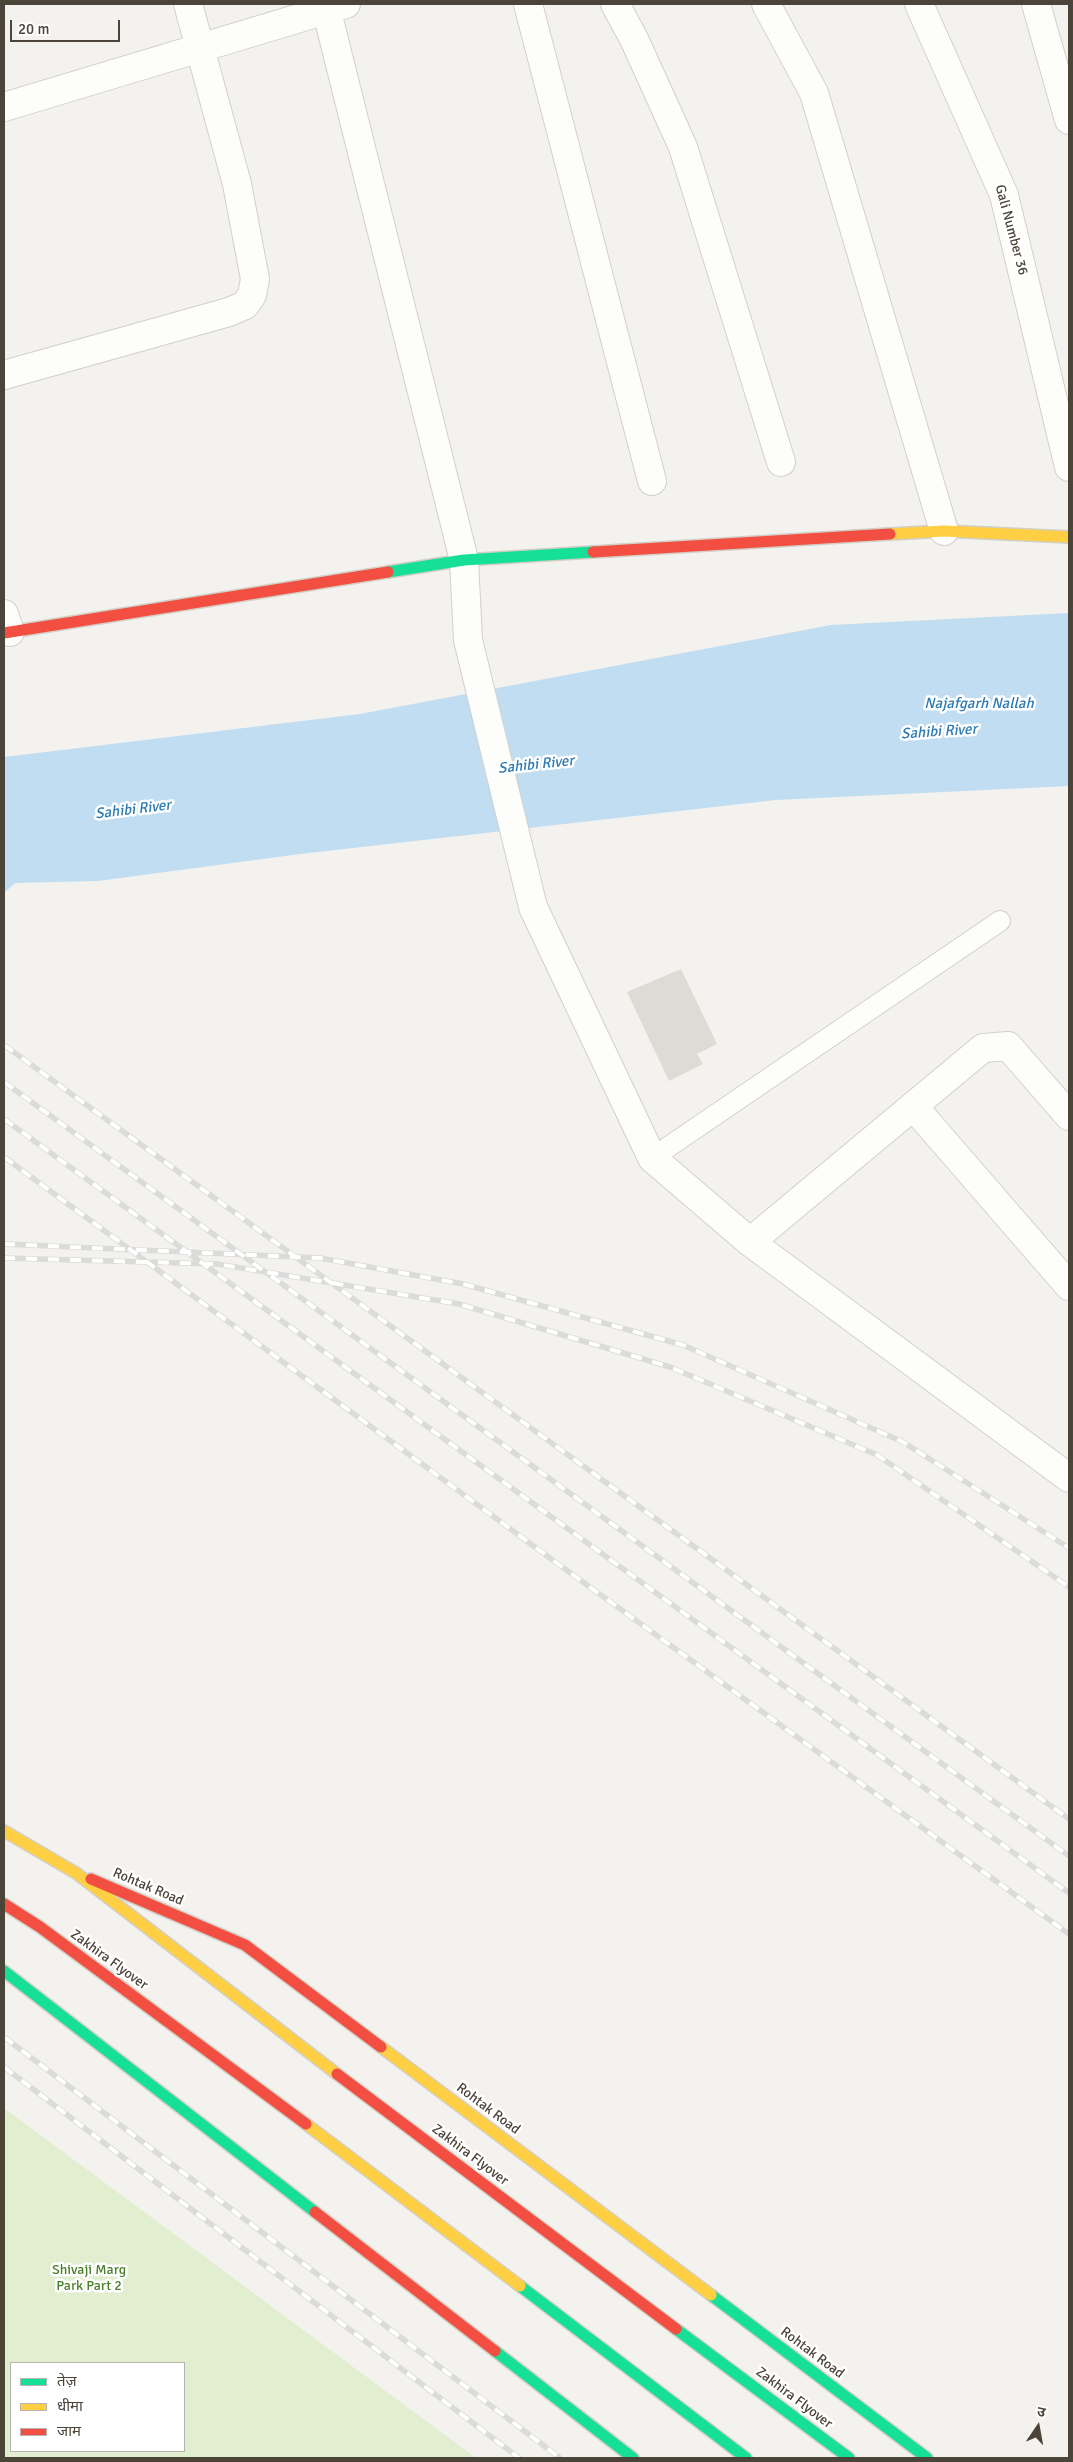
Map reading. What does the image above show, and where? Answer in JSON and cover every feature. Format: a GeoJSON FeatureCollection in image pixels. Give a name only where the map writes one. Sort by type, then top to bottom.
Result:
{"type":"FeatureCollection","features":[{"type":"Feature","properties":{"kind":"main road"},"geometry":{"type":"LineString","coordinates":[[6,626],[464,560],[944,531],[1069,537]]}},
{"type":"Feature","properties":{"kind":"main road","name":"Rohtak Road"},"geometry":{"type":"LineString","coordinates":[[4,1831],[76,1873],[245,1945],[927,2458]]}},
{"type":"Feature","properties":{"kind":"main road","name":"Zakhira Flyover"},"geometry":{"type":"LineString","coordinates":[[76,1873],[337,2074],[849,2458]]}},
{"type":"Feature","properties":{"kind":"main road","name":"Zakhira Flyover"},"geometry":{"type":"LineString","coordinates":[[4,1904],[40,1927],[296,2116],[746,2458]]}},
{"type":"Feature","properties":{"kind":"main road"},"geometry":{"type":"LineString","coordinates":[[4,1970],[634,2458]]}},
{"type":"Feature","properties":{"kind":"street"},"geometry":{"type":"LineString","coordinates":[[4,375],[229,312],[245,305],[252,295],[256,279],[237,184],[188,4]]}},
{"type":"Feature","properties":{"kind":"street"},"geometry":{"type":"LineString","coordinates":[[528,4],[652,481]]}},
{"type":"Feature","properties":{"kind":"street"},"geometry":{"type":"LineString","coordinates":[[615,4],[634,39],[684,147],[781,462]]}},
{"type":"Feature","properties":{"kind":"street"},"geometry":{"type":"LineString","coordinates":[[766,4],[814,93],[944,531]]}},
{"type":"Feature","properties":{"kind":"street","name":"Gali Number 36"},"geometry":{"type":"LineString","coordinates":[[919,4],[1004,195],[1069,467]]}},
{"type":"Feature","properties":{"kind":"street"},"geometry":{"type":"LineString","coordinates":[[1036,4],[1069,120]]}},
{"type":"Feature","properties":{"kind":"street"},"geometry":{"type":"LineString","coordinates":[[4,107],[333,5],[464,560],[468,640],[533,907],[652,1158],[750,1242],[1069,1478]]}},
{"type":"Feature","properties":{"kind":"street"},"geometry":{"type":"LineString","coordinates":[[750,1242],[983,1048],[1008,1046],[1069,1116]]}},
{"type":"Feature","properties":{"kind":"street"},"geometry":{"type":"LineString","coordinates":[[913,1106],[1069,1286]]}},
{"type":"Feature","properties":{"kind":"lane"},"geometry":{"type":"LineString","coordinates":[[652,1158],[1000,921]]}},
{"type":"Feature","properties":{"kind":"green space","name":"Shivaji Marg Park Part 2"},"geometry":{"type":"Polygon","coordinates":[[[4,2108],[476,2458],[4,2458],[4,2108]]]}},
{"type":"Feature","properties":{"kind":"water","name":"Najafgarh Nallah"},"geometry":{"type":"Polygon","coordinates":[[[1069,613],[1069,786],[776,800],[300,854],[98,881],[15,883],[4,893],[4,757],[360,714],[831,625],[1069,613]]]}},
{"type":"Feature","properties":{"kind":"building"},"geometry":{"type":"Polygon","coordinates":[[[681,969],[717,1044],[697,1054],[703,1064],[669,1081],[627,992],[681,969]]]}},
{"type":"Feature","properties":{"kind":"railway"},"geometry":{"type":"LineString","coordinates":[[4,1045],[1069,1819]]}},
{"type":"Feature","properties":{"kind":"railway"},"geometry":{"type":"LineString","coordinates":[[4,1082],[1069,1856]]}},
{"type":"Feature","properties":{"kind":"railway"},"geometry":{"type":"LineString","coordinates":[[4,1119],[1069,1893]]}},
{"type":"Feature","properties":{"kind":"railway"},"geometry":{"type":"LineString","coordinates":[[4,1157],[554,1561],[1069,1934]]}},
{"type":"Feature","properties":{"kind":"railway"},"geometry":{"type":"LineString","coordinates":[[4,1244],[320,1258],[463,1284],[683,1345],[903,1442],[1069,1548]]}},
{"type":"Feature","properties":{"kind":"railway"},"geometry":{"type":"LineString","coordinates":[[4,1258],[217,1264],[459,1304],[670,1367],[877,1455],[1069,1587]]}},
{"type":"Feature","properties":{"kind":"railway"},"geometry":{"type":"LineString","coordinates":[[4,2037],[560,2458]]}},
{"type":"Feature","properties":{"kind":"railway"},"geometry":{"type":"LineString","coordinates":[[4,2067],[519,2458]]}},
{"type":"Feature","properties":{"kind":"traffic: fast"},"geometry":{"type":"LineString","coordinates":[[388,572],[464,560],[593,552]]}},
{"type":"Feature","properties":{"kind":"traffic: fast"},"geometry":{"type":"LineString","coordinates":[[4,1971],[315,2212]]}},
{"type":"Feature","properties":{"kind":"traffic: fast"},"geometry":{"type":"LineString","coordinates":[[520,2286],[746,2458]]}},
{"type":"Feature","properties":{"kind":"traffic: fast"},"geometry":{"type":"LineString","coordinates":[[711,2295],[927,2458]]}},
{"type":"Feature","properties":{"kind":"traffic: fast"},"geometry":{"type":"LineString","coordinates":[[676,2329],[849,2458]]}},
{"type":"Feature","properties":{"kind":"traffic: fast"},"geometry":{"type":"LineString","coordinates":[[495,2351],[633,2458]]}},
{"type":"Feature","properties":{"kind":"traffic: slow"},"geometry":{"type":"LineString","coordinates":[[890,534],[944,531],[1069,537]]}},
{"type":"Feature","properties":{"kind":"traffic: slow"},"geometry":{"type":"LineString","coordinates":[[4,1831],[76,1873],[337,2074]]}},
{"type":"Feature","properties":{"kind":"traffic: slow"},"geometry":{"type":"LineString","coordinates":[[381,2047],[711,2295]]}},
{"type":"Feature","properties":{"kind":"traffic: slow"},"geometry":{"type":"LineString","coordinates":[[306,2124],[520,2286]]}},
{"type":"Feature","properties":{"kind":"traffic: jam"},"geometry":{"type":"LineString","coordinates":[[593,552],[890,534]]}},
{"type":"Feature","properties":{"kind":"traffic: jam"},"geometry":{"type":"LineString","coordinates":[[4,633],[388,572]]}},
{"type":"Feature","properties":{"kind":"traffic: jam"},"geometry":{"type":"LineString","coordinates":[[91,1879],[245,1945],[381,2047]]}},
{"type":"Feature","properties":{"kind":"traffic: jam"},"geometry":{"type":"LineString","coordinates":[[4,1904],[40,1927],[306,2124]]}},
{"type":"Feature","properties":{"kind":"traffic: jam"},"geometry":{"type":"LineString","coordinates":[[337,2074],[676,2329]]}},
{"type":"Feature","properties":{"kind":"traffic: jam"},"geometry":{"type":"LineString","coordinates":[[315,2212],[495,2351]]}},
{"type":"Feature","properties":{"kind":"water label","name":"Sahibi River"},"geometry":{"type":"Point","coordinates":[939,732]}},
{"type":"Feature","properties":{"kind":"water label","name":"Sahibi River"},"geometry":{"type":"Point","coordinates":[536,765]}},
{"type":"Feature","properties":{"kind":"water label","name":"Sahibi River"},"geometry":{"type":"Point","coordinates":[133,810]}}]}
